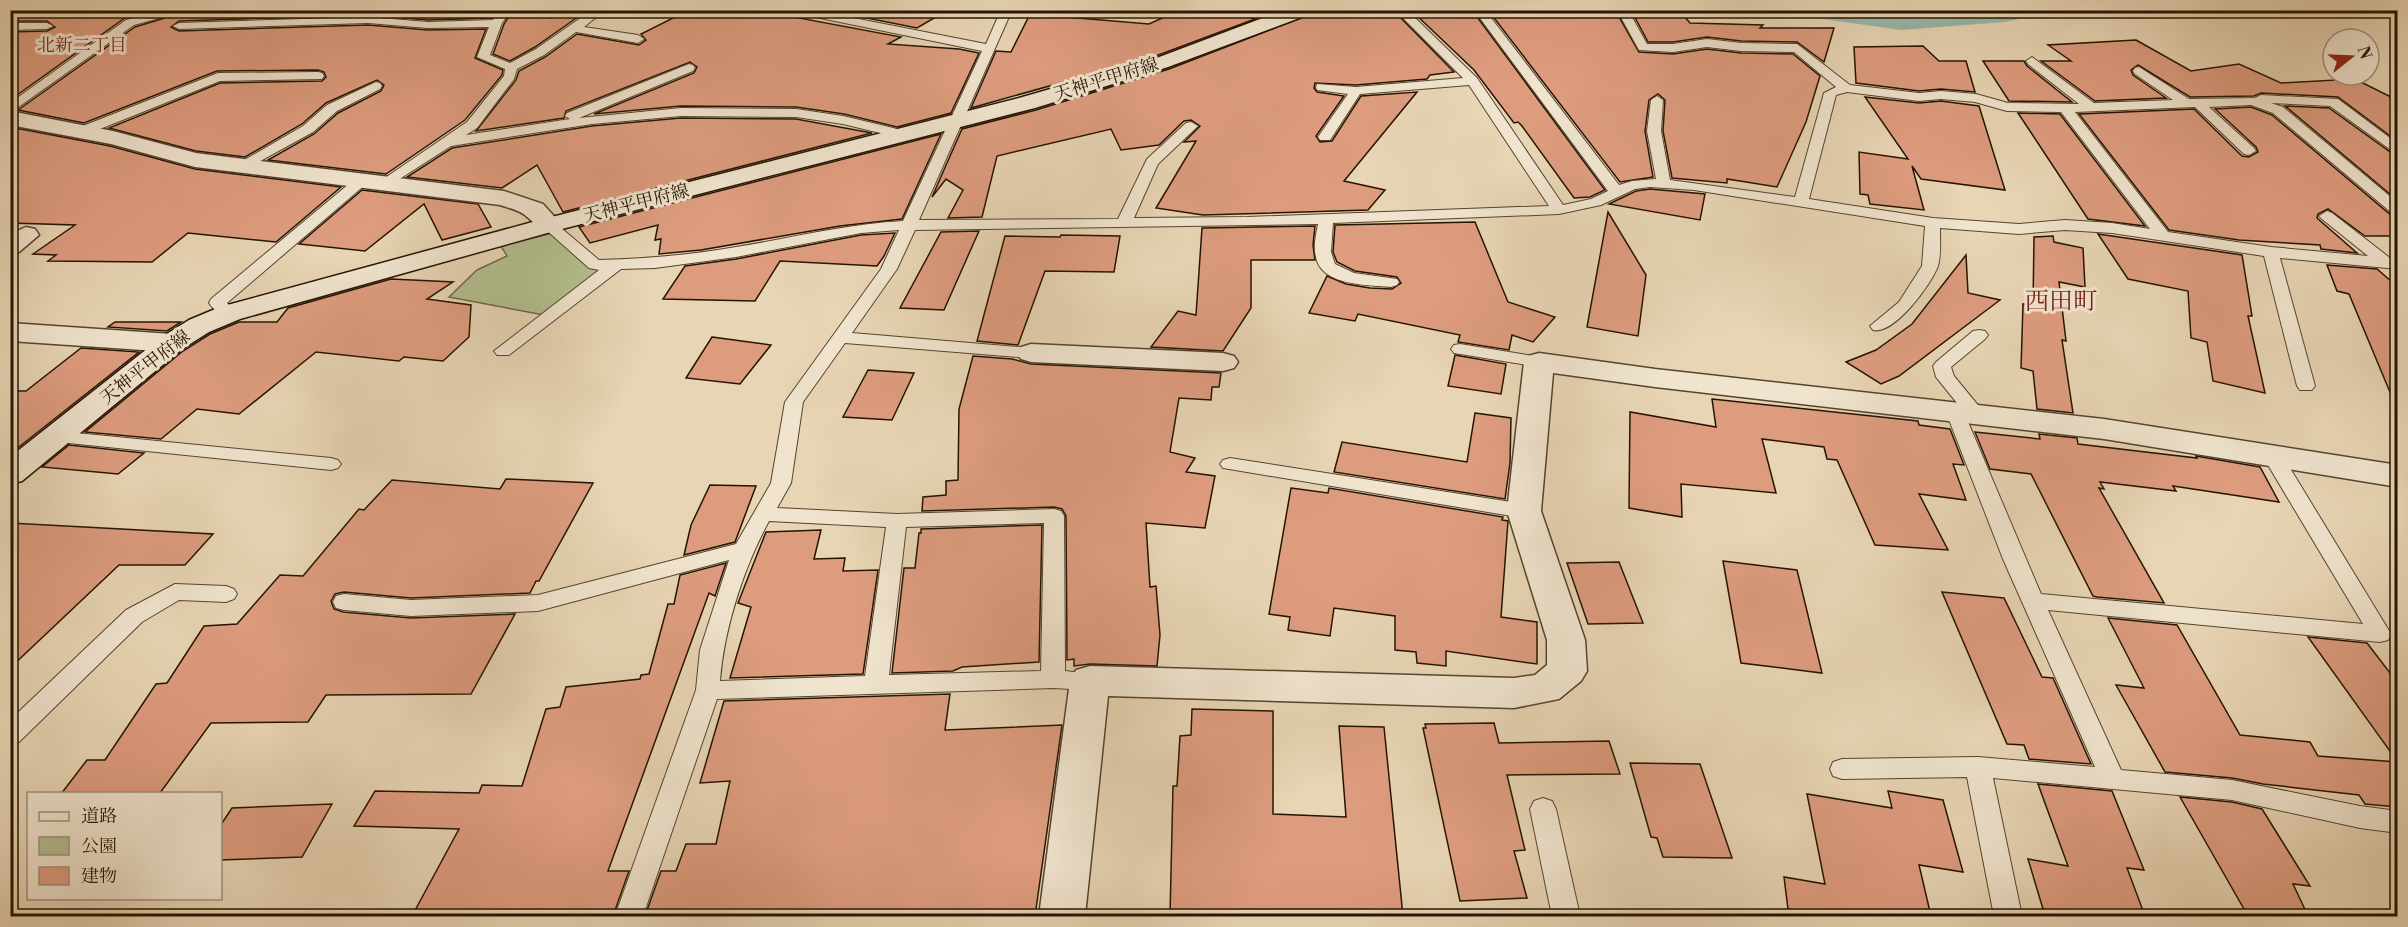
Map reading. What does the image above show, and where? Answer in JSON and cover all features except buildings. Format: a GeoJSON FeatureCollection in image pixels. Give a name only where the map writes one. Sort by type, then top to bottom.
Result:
{"type":"FeatureCollection","features":[{"type":"Feature","properties":{"kind":"street","name":"天神平甲府線"},"geometry":{"type":"LineString","coordinates":[[10,474],[172,343],[199,326],[230,313],[549,225],[1027,103],[1161,63],[1302,10]]}},
{"type":"Feature","properties":{"kind":"street"},"geometry":{"type":"LineString","coordinates":[[10,118],[80,132],[195,160],[504,198],[534,209],[549,225]]}},
{"type":"Feature","properties":{"kind":"street"},"geometry":{"type":"LineString","coordinates":[[10,332],[172,343]]}},
{"type":"Feature","properties":{"kind":"street"},"geometry":{"type":"LineString","coordinates":[[1031,353],[1223,362]]}},
{"type":"Feature","properties":{"kind":"street"},"geometry":{"type":"LineString","coordinates":[[1062,916],[1072,680],[1514,693],[1545,688],[1567,671],[1566,640],[1524,511],[1539,362],[1655,378],[2104,429],[2397,476]]}},
{"type":"Feature","properties":{"kind":"lane"},"geometry":{"type":"LineString","coordinates":[[10,109],[130,22],[184,10]]}},
{"type":"Feature","properties":{"kind":"lane"},"geometry":{"type":"LineString","coordinates":[[506,10],[496,23],[483,57],[511,67],[576,29],[600,10]]}},
{"type":"Feature","properties":{"kind":"lane"},"geometry":{"type":"LineString","coordinates":[[798,10],[823,13],[988,48]]}},
{"type":"Feature","properties":{"kind":"lane"},"geometry":{"type":"LineString","coordinates":[[629,916],[708,690],[711,650],[743,549],[781,483],[794,402],[888,269],[1007,10]]}},
{"type":"Feature","properties":{"kind":"lane"},"geometry":{"type":"LineString","coordinates":[[1400,10],[1473,81],[1559,210]]}},
{"type":"Feature","properties":{"kind":"lane"},"geometry":{"type":"LineString","coordinates":[[1479,10],[1616,191]]}},
{"type":"Feature","properties":{"kind":"lane"},"geometry":{"type":"LineString","coordinates":[[1622,10],[1643,47],[1673,48],[1707,43],[1741,48],[1797,48],[1821,70],[1846,88]]}},
{"type":"Feature","properties":{"kind":"lane"},"geometry":{"type":"LineString","coordinates":[[198,11],[179,26],[368,20],[428,25],[496,23]]}},
{"type":"Feature","properties":{"kind":"lane"},"geometry":{"type":"LineString","coordinates":[[10,27],[47,26]]}},
{"type":"Feature","properties":{"kind":"lane"},"geometry":{"type":"LineString","coordinates":[[576,29],[638,39]]}},
{"type":"Feature","properties":{"kind":"lane"},"geometry":{"type":"LineString","coordinates":[[2032,61],[2089,105]]}},
{"type":"Feature","properties":{"kind":"lane"},"geometry":{"type":"LineString","coordinates":[[387,183],[472,125],[510,76],[511,67]]}},
{"type":"Feature","properties":{"kind":"lane"},"geometry":{"type":"LineString","coordinates":[[558,125],[573,115],[689,68]]}},
{"type":"Feature","properties":{"kind":"lane"},"geometry":{"type":"LineString","coordinates":[[2139,71],[2191,102],[2249,151]]}},
{"type":"Feature","properties":{"kind":"lane"},"geometry":{"type":"LineString","coordinates":[[80,132],[218,77],[318,76]]}},
{"type":"Feature","properties":{"kind":"lane"},"geometry":{"type":"LineString","coordinates":[[1322,87],[1356,91],[1473,81]]}},
{"type":"Feature","properties":{"kind":"lane"},"geometry":{"type":"LineString","coordinates":[[241,166],[308,129],[332,108],[376,86]]}},
{"type":"Feature","properties":{"kind":"lane"},"geometry":{"type":"LineString","coordinates":[[1801,203],[1830,93],[1846,88],[1919,97],[1941,95],[1976,98],[2007,107],[2065,108],[2089,105],[2265,99],[2333,102],[2397,152]]}},
{"type":"Feature","properties":{"kind":"lane"},"geometry":{"type":"LineString","coordinates":[[1325,137],[1356,91]]}},
{"type":"Feature","properties":{"kind":"lane"},"geometry":{"type":"LineString","coordinates":[[1656,100],[1654,131],[1664,184]]}},
{"type":"Feature","properties":{"kind":"lane"},"geometry":{"type":"LineString","coordinates":[[2252,101],[2278,110],[2397,211]]}},
{"type":"Feature","properties":{"kind":"lane"},"geometry":{"type":"LineString","coordinates":[[2065,108],[2164,237]]}},
{"type":"Feature","properties":{"kind":"lane"},"geometry":{"type":"LineString","coordinates":[[448,142],[558,125],[681,112],[796,113],[843,120],[905,135]]}},
{"type":"Feature","properties":{"kind":"lane"},"geometry":{"type":"LineString","coordinates":[[1124,223],[1152,162],[1191,126]]}},
{"type":"Feature","properties":{"kind":"lane"},"geometry":{"type":"LineString","coordinates":[[230,313],[217,303],[361,181]]}},
{"type":"Feature","properties":{"kind":"lane"},"geometry":{"type":"LineString","coordinates":[[549,225],[595,265],[656,263],[736,252],[861,228],[910,225],[1326,220],[1559,210],[1596,202],[1632,185],[1664,184],[1694,186],[1933,223],[2019,229],[2065,225],[2100,228],[2271,252],[2392,264]]}},
{"type":"Feature","properties":{"kind":"lane"},"geometry":{"type":"LineString","coordinates":[[2327,216],[2392,264]]}},
{"type":"Feature","properties":{"kind":"lane"},"geometry":{"type":"LineString","coordinates":[[1326,220],[1325,263],[1335,273],[1391,282]]}},
{"type":"Feature","properties":{"kind":"lane"},"geometry":{"type":"LineString","coordinates":[[1879,326],[1905,305],[1930,266],[1933,223]]}},
{"type":"Feature","properties":{"kind":"lane"},"geometry":{"type":"LineString","coordinates":[[2271,252],[2306,386]]}},
{"type":"Feature","properties":{"kind":"lane"},"geometry":{"type":"LineString","coordinates":[[503,351],[617,264]]}},
{"type":"Feature","properties":{"kind":"lane"},"geometry":{"type":"LineString","coordinates":[[1979,335],[1942,366],[1945,377],[1966,413],[2014,559],[2113,779]]}},
{"type":"Feature","properties":{"kind":"lane"},"geometry":{"type":"LineString","coordinates":[[841,337],[1031,353]]}},
{"type":"Feature","properties":{"kind":"lane"},"geometry":{"type":"LineString","coordinates":[[1460,349],[1539,362]]}},
{"type":"Feature","properties":{"kind":"lane"},"geometry":{"type":"LineString","coordinates":[[56,437],[331,464]]}},
{"type":"Feature","properties":{"kind":"lane"},"geometry":{"type":"LineString","coordinates":[[2034,601],[2380,634],[2272,455]]}},
{"type":"Feature","properties":{"kind":"lane"},"geometry":{"type":"LineString","coordinates":[[1230,464],[1524,511]]}},
{"type":"Feature","properties":{"kind":"lane"},"geometry":{"type":"LineString","coordinates":[[708,690],[1072,680],[1054,516],[897,521],[764,514]]}},
{"type":"Feature","properties":{"kind":"lane"},"geometry":{"type":"LineString","coordinates":[[876,685],[897,521]]}},
{"type":"Feature","properties":{"kind":"lane"},"geometry":{"type":"LineString","coordinates":[[344,602],[411,608],[538,603],[743,549]]}},
{"type":"Feature","properties":{"kind":"lane"},"geometry":{"type":"LineString","coordinates":[[10,735],[134,616],[175,592],[226,594]]}},
{"type":"Feature","properties":{"kind":"lane"},"geometry":{"type":"LineString","coordinates":[[1978,767],[2008,916]]}},
{"type":"Feature","properties":{"kind":"lane"},"geometry":{"type":"LineString","coordinates":[[1842,769],[1978,767],[2232,790],[2360,817],[2397,822]]}},
{"type":"Feature","properties":{"kind":"lane"},"geometry":{"type":"LineString","coordinates":[[1544,809],[1566,916]]}},
{"type":"Feature","properties":{"kind":"green space"},"geometry":{"type":"Polygon","coordinates":[[[556,232],[605,274],[549,316],[449,297],[477,270],[507,256],[501,246],[556,232]]]}},
{"type":"Feature","properties":{"kind":"waterway"},"geometry":{"type":"LineString","coordinates":[[1837,10],[1901,18],[2005,10]]}},
{"type":"Feature","properties":{"kind":"district","name":"北新二丁目"},"geometry":{"type":"Point","coordinates":[82,45]}},
{"type":"Feature","properties":{"kind":"district","name":"西田町"},"geometry":{"type":"Point","coordinates":[2061,301]}}]}
